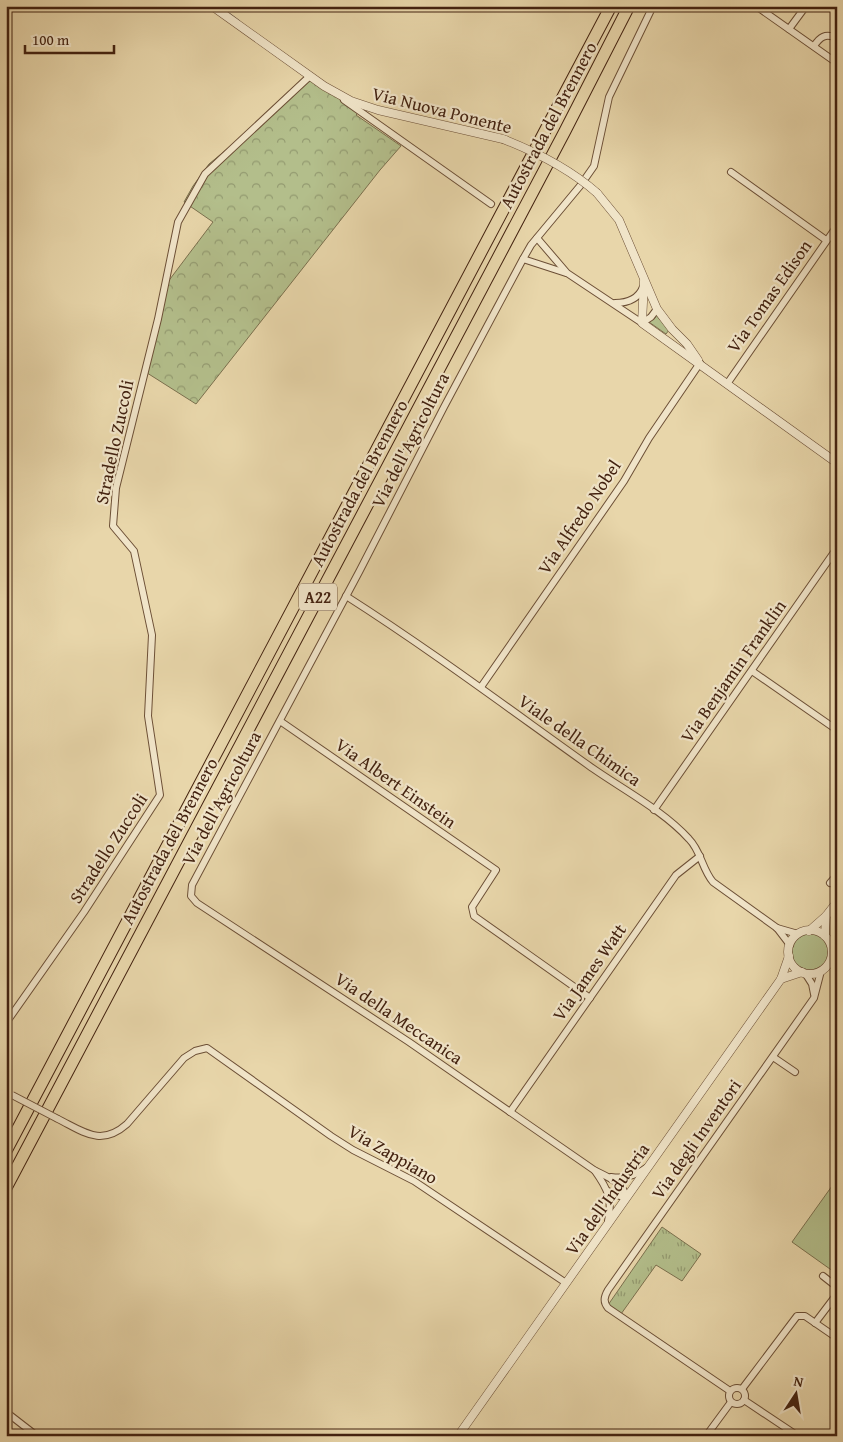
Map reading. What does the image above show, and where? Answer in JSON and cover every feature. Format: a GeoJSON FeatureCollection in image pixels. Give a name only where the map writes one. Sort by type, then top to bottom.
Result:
{"type":"FeatureCollection","features":[{"type":"Feature","properties":{"kind":"highway","name":"Autostrada del Brennero"},"geometry":{"type":"LineString","coordinates":[[6,1151],[611,6]]}},
{"type":"Feature","properties":{"kind":"highway","name":"Autostrada del Brennero"},"geometry":{"type":"LineString","coordinates":[[6,1188],[565,131],[629,6]]}},
{"type":"Feature","properties":{"kind":"street","name":"Via Nuova Ponente"},"geometry":{"type":"LineString","coordinates":[[212,6],[491,204]]}},
{"type":"Feature","properties":{"kind":"street","name":"Via dell'Agricoltura"},"geometry":{"type":"LineString","coordinates":[[191,891],[192,885],[523,259],[537,238],[594,166],[609,97],[653,6]]}},
{"type":"Feature","properties":{"kind":"street"},"geometry":{"type":"LineString","coordinates":[[756,6],[837,63]]}},
{"type":"Feature","properties":{"kind":"street"},"geometry":{"type":"LineString","coordinates":[[788,29],[806,6]]}},
{"type":"Feature","properties":{"kind":"street"},"geometry":{"type":"LineString","coordinates":[[814,46],[819,38],[823,36],[827,35],[837,38]]}},
{"type":"Feature","properties":{"kind":"street","name":"Stradello Zuccoli"},"geometry":{"type":"LineString","coordinates":[[6,1023],[84,912],[160,795],[148,716],[152,635],[134,551],[113,526],[116,488],[158,319],[178,222],[205,174],[310,76]]}},
{"type":"Feature","properties":{"kind":"street","name":"Via Nuova Ponente"},"geometry":{"type":"LineString","coordinates":[[337,94],[378,110],[503,138],[563,168],[585,183],[597,193],[619,220],[657,308],[700,363]]}},
{"type":"Feature","properties":{"kind":"street"},"geometry":{"type":"LineString","coordinates":[[731,172],[826,240]]}},
{"type":"Feature","properties":{"kind":"street","name":"Via Tomas Edison"},"geometry":{"type":"LineString","coordinates":[[727,384],[837,226]]}},
{"type":"Feature","properties":{"kind":"street"},"geometry":{"type":"LineString","coordinates":[[537,238],[567,274]]}},
{"type":"Feature","properties":{"kind":"street"},"geometry":{"type":"LineString","coordinates":[[523,259],[567,274]]}},
{"type":"Feature","properties":{"kind":"street","name":"Via Nuova Ponente"},"geometry":{"type":"LineString","coordinates":[[567,274],[700,363],[837,463]]}},
{"type":"Feature","properties":{"kind":"street"},"geometry":{"type":"LineString","coordinates":[[613,303],[633,300],[642,291],[644,281]]}},
{"type":"Feature","properties":{"kind":"street"},"geometry":{"type":"LineString","coordinates":[[642,323],[644,281]]}},
{"type":"Feature","properties":{"kind":"street"},"geometry":{"type":"LineString","coordinates":[[642,323],[651,318],[657,308]]}},
{"type":"Feature","properties":{"kind":"street"},"geometry":{"type":"LineString","coordinates":[[667,340],[672,329]]}},
{"type":"Feature","properties":{"kind":"street","name":"Via Alfredo Nobel"},"geometry":{"type":"LineString","coordinates":[[481,687],[624,481],[649,438],[700,363]]}},
{"type":"Feature","properties":{"kind":"street","name":"Via Benjamin Franklin"},"geometry":{"type":"LineString","coordinates":[[654,810],[837,548]]}},
{"type":"Feature","properties":{"kind":"street","name":"Viale della Chimica"},"geometry":{"type":"LineString","coordinates":[[346,596],[481,687],[590,767],[654,810],[687,836],[700,856],[712,882],[777,928],[790,945]]}},
{"type":"Feature","properties":{"kind":"street"},"geometry":{"type":"LineString","coordinates":[[752,671],[837,730]]}},
{"type":"Feature","properties":{"kind":"street","name":"Via Albert Einstein"},"geometry":{"type":"LineString","coordinates":[[280,721],[496,870],[472,907],[474,916],[590,998]]}},
{"type":"Feature","properties":{"kind":"street","name":"Via James Watt"},"geometry":{"type":"LineString","coordinates":[[510,1112],[676,875],[700,856]]}},
{"type":"Feature","properties":{"kind":"street"},"geometry":{"type":"LineString","coordinates":[[830,883],[837,875]]}},
{"type":"Feature","properties":{"kind":"street","name":"Via della Meccanica"},"geometry":{"type":"LineString","coordinates":[[191,891],[191,896],[197,903],[409,1042],[594,1170],[621,1186],[626,1197]]}},
{"type":"Feature","properties":{"kind":"street"},"geometry":{"type":"LineString","coordinates":[[809,931],[826,916],[837,902]]}},
{"type":"Feature","properties":{"kind":"street"},"geometry":{"type":"LineString","coordinates":[[825,936],[826,916]]}},
{"type":"Feature","properties":{"kind":"street","name":"Viale della Chimica"},"geometry":{"type":"LineString","coordinates":[[777,928],[798,934]]}},
{"type":"Feature","properties":{"kind":"street"},"geometry":{"type":"LineString","coordinates":[[781,979],[803,973],[816,974],[821,972],[828,965],[832,956],[830,942],[825,936],[815,931],[809,931],[798,934],[790,945],[789,956],[793,966],[803,973],[812,984],[814,998]]}},
{"type":"Feature","properties":{"kind":"street","name":"Via dell'Industria"},"geometry":{"type":"LineString","coordinates":[[458,1436],[781,979],[789,956]]}},
{"type":"Feature","properties":{"kind":"street","name":"Via degli Inventori"},"geometry":{"type":"LineString","coordinates":[[730,1391],[608,1308],[605,1305],[604,1298],[814,998],[821,972]]}},
{"type":"Feature","properties":{"kind":"street","name":"Via Zappiano"},"geometry":{"type":"LineString","coordinates":[[9,1094],[93,1136],[104,1136],[115,1133],[127,1124],[184,1058],[195,1050],[207,1048],[331,1136],[353,1150],[414,1181],[566,1282]]}},
{"type":"Feature","properties":{"kind":"street"},"geometry":{"type":"LineString","coordinates":[[772,1057],[795,1072]]}},
{"type":"Feature","properties":{"kind":"street","name":"Via della Meccanica"},"geometry":{"type":"LineString","coordinates":[[594,1170],[610,1177],[624,1178],[637,1174],[648,1166]]}},
{"type":"Feature","properties":{"kind":"street","name":"Via della Meccanica"},"geometry":{"type":"LineString","coordinates":[[594,1170],[608,1190]]}},
{"type":"Feature","properties":{"kind":"street"},"geometry":{"type":"LineString","coordinates":[[608,1190],[614,1195],[626,1197]]}},
{"type":"Feature","properties":{"kind":"street"},"geometry":{"type":"LineString","coordinates":[[608,1190],[610,1208],[608,1224]]}},
{"type":"Feature","properties":{"kind":"street"},"geometry":{"type":"LineString","coordinates":[[823,1276],[837,1286]]}},
{"type":"Feature","properties":{"kind":"street"},"geometry":{"type":"LineString","coordinates":[[815,1323],[837,1294]]}},
{"type":"Feature","properties":{"kind":"street"},"geometry":{"type":"LineString","coordinates":[[742,1389],[797,1316],[805,1316],[837,1338]]}},
{"type":"Feature","properties":{"kind":"street"},"geometry":{"type":"LineString","coordinates":[[734,1388],[742,1389],[745,1393],[744,1400],[738,1404],[731,1402],[728,1396],[730,1391],[734,1388]]}},
{"type":"Feature","properties":{"kind":"street"},"geometry":{"type":"LineString","coordinates":[[744,1400],[798,1436]]}},
{"type":"Feature","properties":{"kind":"street"},"geometry":{"type":"LineString","coordinates":[[706,1436],[731,1402]]}},
{"type":"Feature","properties":{"kind":"street"},"geometry":{"type":"LineString","coordinates":[[6,1412],[37,1436]]}},
{"type":"Feature","properties":{"kind":"green space"},"geometry":{"type":"Polygon","coordinates":[[[315,76],[361,110],[356,115],[401,146],[380,170],[196,404],[144,371],[161,291],[213,222],[184,202],[209,164],[315,76]]]}},
{"type":"Feature","properties":{"kind":"green space"},"geometry":{"type":"Polygon","coordinates":[[[656,315],[669,330],[666,334],[649,322],[656,315]]]}},
{"type":"Feature","properties":{"kind":"green space"},"geometry":{"type":"Polygon","coordinates":[[[810,934],[823,939],[828,952],[823,965],[810,970],[797,965],[792,952],[797,939],[810,934]]]}},
{"type":"Feature","properties":{"kind":"green space"},"geometry":{"type":"Polygon","coordinates":[[[837,1179],[837,1274],[792,1242],[837,1179]]]}},
{"type":"Feature","properties":{"kind":"green space"},"geometry":{"type":"Polygon","coordinates":[[[662,1227],[701,1254],[682,1281],[656,1265],[621,1314],[608,1305],[662,1227]]]}},
{"type":"Feature","properties":{"kind":"waterway"},"geometry":{"type":"LineString","coordinates":[[219,6],[239,21]]}}]}
